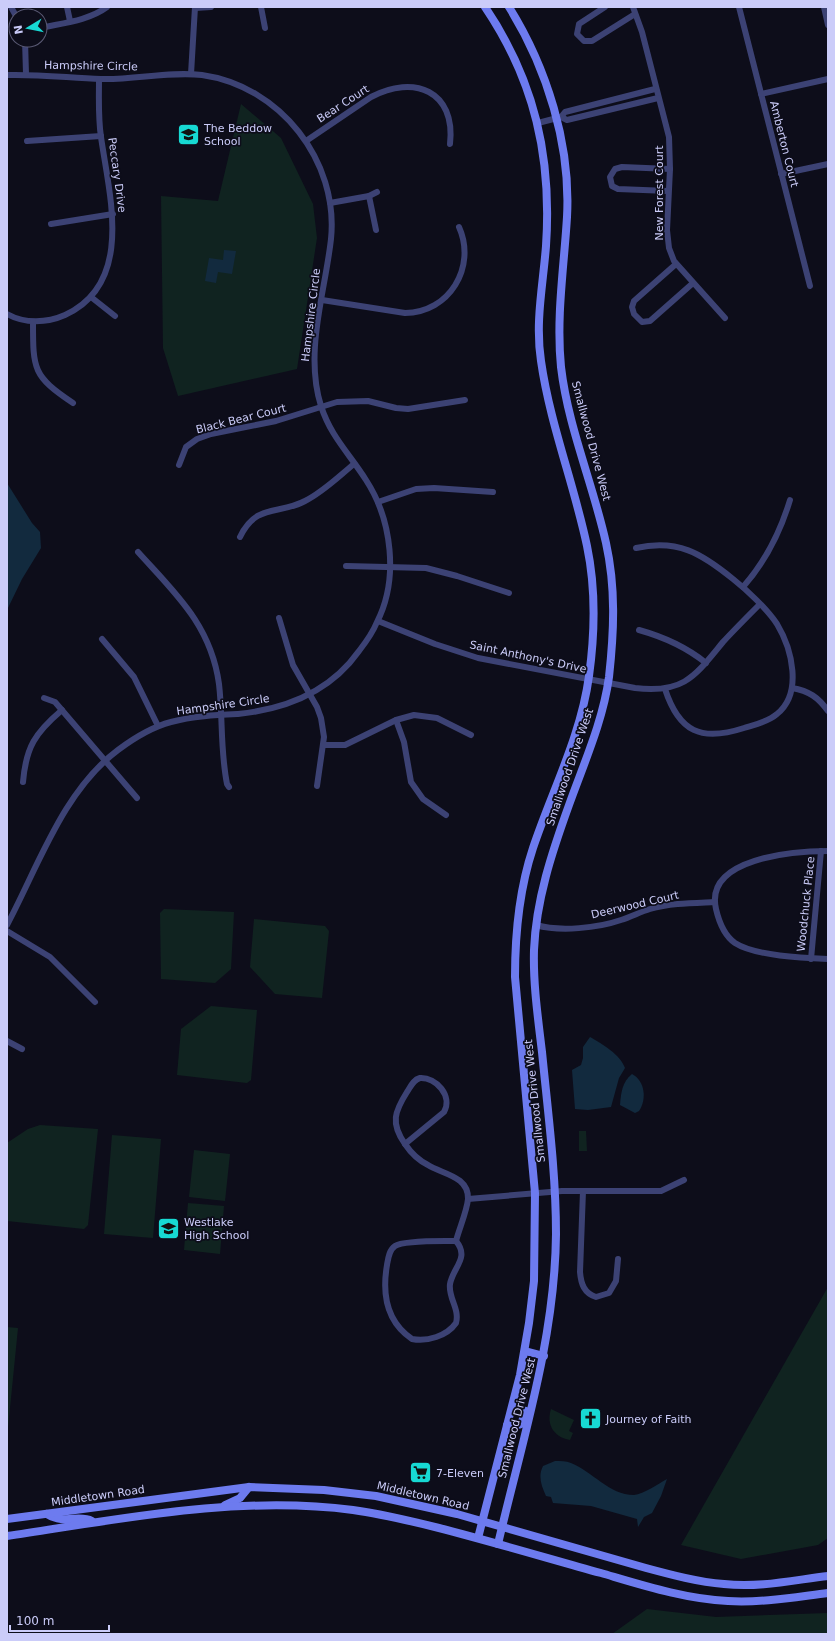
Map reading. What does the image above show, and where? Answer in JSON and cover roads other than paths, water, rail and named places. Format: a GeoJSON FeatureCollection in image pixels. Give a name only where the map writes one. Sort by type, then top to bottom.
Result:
{"type":"FeatureCollection","features":[{"type":"Feature","properties":{"kind":"street"},"geometry":{"type":"LineString","coordinates":[[67,7],[70,21]]}},
{"type":"Feature","properties":{"kind":"street"},"geometry":{"type":"LineString","coordinates":[[48,26],[98,13],[107,7]]}},
{"type":"Feature","properties":{"kind":"street"},"geometry":{"type":"LineString","coordinates":[[191,74],[195,7],[211,7]]}},
{"type":"Feature","properties":{"kind":"street"},"geometry":{"type":"LineString","coordinates":[[261,7],[265,28]]}},
{"type":"Feature","properties":{"kind":"street","name":"Smallwood Drive West"},"geometry":{"type":"LineString","coordinates":[[478,1538],[525,1351],[534,1281],[535,1193],[515,977],[517,923],[521,895],[532,851],[570,749],[584,706],[593,645],[594,596],[591,572],[579,513],[550,408],[538,339],[538,309],[545,250],[547,206],[545,168],[538,123],[526,85],[510,46],[485,7]]}},
{"type":"Feature","properties":{"kind":"street","name":"Smallwood Drive West"},"geometry":{"type":"LineString","coordinates":[[498,1544],[544,1356],[555,1266],[555,1191],[535,985],[536,925],[541,895],[552,854],[600,720],[608,683],[614,618],[609,558],[600,515],[569,408],[561,367],[559,310],[567,212],[566,173],[558,118],[542,74],[528,42],[509,7]]}},
{"type":"Feature","properties":{"kind":"street"},"geometry":{"type":"LineString","coordinates":[[605,7],[579,24],[577,34],[584,41],[592,41],[635,14]]}},
{"type":"Feature","properties":{"kind":"street","name":"New Forest Court"},"geometry":{"type":"LineString","coordinates":[[633,7],[669,137],[670,169],[667,240],[671,256],[676,264],[725,318]]}},
{"type":"Feature","properties":{"kind":"street","name":"Amberton Court"},"geometry":{"type":"LineString","coordinates":[[739,7],[810,286]]}},
{"type":"Feature","properties":{"kind":"street"},"geometry":{"type":"LineString","coordinates":[[824,7],[828,25]]}},
{"type":"Feature","properties":{"kind":"street"},"geometry":{"type":"LineString","coordinates":[[25,48],[26,74]]}},
{"type":"Feature","properties":{"kind":"street","name":"Hampshire Circle"},"geometry":{"type":"LineString","coordinates":[[7,75],[26,74],[99,79],[191,74],[216,78],[251,90],[278,110],[291,122],[306,141],[321,168],[330,203],[331,235],[315,346],[315,380],[321,406],[335,438],[367,481],[378,502],[388,538],[390,566],[387,592],[378,621],[350,663],[333,679],[310,695],[273,709],[188,718],[158,726],[123,746],[105,761],[91,775],[74,797],[7,925]]}},
{"type":"Feature","properties":{"kind":"street","name":"Peccary Drive"},"geometry":{"type":"LineString","coordinates":[[7,314],[33,322],[50,320],[67,314],[92,297],[102,279],[109,257],[113,235],[113,214],[101,136],[99,79]]}},
{"type":"Feature","properties":{"kind":"street"},"geometry":{"type":"LineString","coordinates":[[761,94],[828,79]]}},
{"type":"Feature","properties":{"kind":"street","name":"Bear Court"},"geometry":{"type":"LineString","coordinates":[[306,141],[371,96],[383,90],[402,87],[428,91],[443,104],[449,113],[451,124],[450,144]]}},
{"type":"Feature","properties":{"kind":"street"},"geometry":{"type":"LineString","coordinates":[[558,118],[565,112],[656,89]]}},
{"type":"Feature","properties":{"kind":"street"},"geometry":{"type":"LineString","coordinates":[[538,123],[558,118],[567,120],[658,98]]}},
{"type":"Feature","properties":{"kind":"street"},"geometry":{"type":"LineString","coordinates":[[27,141],[101,136]]}},
{"type":"Feature","properties":{"kind":"street"},"geometry":{"type":"LineString","coordinates":[[781,174],[828,164]]}},
{"type":"Feature","properties":{"kind":"street"},"geometry":{"type":"LineString","coordinates":[[668,191],[618,189],[612,186],[610,177],[611,173],[615,169],[622,167],[670,169]]}},
{"type":"Feature","properties":{"kind":"street"},"geometry":{"type":"LineString","coordinates":[[330,203],[369,196],[377,192]]}},
{"type":"Feature","properties":{"kind":"street"},"geometry":{"type":"LineString","coordinates":[[369,196],[376,230]]}},
{"type":"Feature","properties":{"kind":"street"},"geometry":{"type":"LineString","coordinates":[[51,224],[113,214]]}},
{"type":"Feature","properties":{"kind":"street"},"geometry":{"type":"LineString","coordinates":[[322,300],[405,313],[417,312],[431,307],[447,296],[461,275],[465,252],[464,240],[459,227]]}},
{"type":"Feature","properties":{"kind":"street"},"geometry":{"type":"LineString","coordinates":[[676,264],[632,304],[632,310],[639,320],[642,322],[650,321],[693,283]]}},
{"type":"Feature","properties":{"kind":"street"},"geometry":{"type":"LineString","coordinates":[[92,297],[115,316]]}},
{"type":"Feature","properties":{"kind":"street"},"geometry":{"type":"LineString","coordinates":[[33,322],[33,350],[39,374],[48,385],[73,403]]}},
{"type":"Feature","properties":{"kind":"street","name":"Black Bear Court"},"geometry":{"type":"LineString","coordinates":[[179,465],[186,447],[197,438],[276,421],[337,402],[357,400],[396,408],[415,409],[465,400]]}},
{"type":"Feature","properties":{"kind":"street"},"geometry":{"type":"LineString","coordinates":[[240,537],[247,524],[255,518],[274,509],[304,502],[354,464]]}},
{"type":"Feature","properties":{"kind":"street"},"geometry":{"type":"LineString","coordinates":[[378,502],[416,489],[434,488],[493,492]]}},
{"type":"Feature","properties":{"kind":"street"},"geometry":{"type":"LineString","coordinates":[[743,587],[768,555],[778,536],[790,500]]}},
{"type":"Feature","properties":{"kind":"street"},"geometry":{"type":"LineString","coordinates":[[636,548],[664,545],[687,549],[705,558],[743,587],[772,617],[781,633],[791,665],[792,688],[784,707],[776,715],[734,731],[714,735],[699,732],[682,720],[674,712],[665,689],[688,680],[706,663],[733,631],[759,604]]}},
{"type":"Feature","properties":{"kind":"street"},"geometry":{"type":"LineString","coordinates":[[138,552],[181,598],[198,624],[216,669],[219,685],[222,758],[227,784],[229,787]]}},
{"type":"Feature","properties":{"kind":"street"},"geometry":{"type":"LineString","coordinates":[[346,566],[390,566],[439,571],[509,593]]}},
{"type":"Feature","properties":{"kind":"street"},"geometry":{"type":"LineString","coordinates":[[279,618],[293,665],[321,718],[323,744],[317,786]]}},
{"type":"Feature","properties":{"kind":"street","name":"Saint Anthony's Drive"},"geometry":{"type":"LineString","coordinates":[[378,621],[436,644],[478,658],[589,680],[650,690],[665,689]]}},
{"type":"Feature","properties":{"kind":"street"},"geometry":{"type":"LineString","coordinates":[[639,630],[662,636],[676,642],[706,663]]}},
{"type":"Feature","properties":{"kind":"street"},"geometry":{"type":"LineString","coordinates":[[102,639],[134,678],[158,726]]}},
{"type":"Feature","properties":{"kind":"street"},"geometry":{"type":"LineString","coordinates":[[792,688],[810,692],[819,699],[828,711]]}},
{"type":"Feature","properties":{"kind":"street"},"geometry":{"type":"LineString","coordinates":[[44,698],[55,702],[137,798]]}},
{"type":"Feature","properties":{"kind":"street"},"geometry":{"type":"LineString","coordinates":[[23,782],[26,759],[34,739],[44,726],[62,710]]}},
{"type":"Feature","properties":{"kind":"street"},"geometry":{"type":"LineString","coordinates":[[323,744],[345,745],[396,720],[410,716],[429,716],[443,720],[471,735]]}},
{"type":"Feature","properties":{"kind":"street"},"geometry":{"type":"LineString","coordinates":[[396,720],[404,742],[408,770],[413,786],[424,799],[446,815]]}},
{"type":"Feature","properties":{"kind":"street"},"geometry":{"type":"LineString","coordinates":[[825,851],[781,856],[739,866],[724,877],[718,888],[714,902],[720,924],[727,935],[735,943],[754,950],[811,959],[828,959]]}},
{"type":"Feature","properties":{"kind":"street","name":"Woodchuck Place"},"geometry":{"type":"LineString","coordinates":[[811,959],[825,851]]}},
{"type":"Feature","properties":{"kind":"street","name":"Deerwood Court"},"geometry":{"type":"LineString","coordinates":[[536,925],[554,928],[594,926],[621,920],[662,907],[684,903],[714,902]]}},
{"type":"Feature","properties":{"kind":"street"},"geometry":{"type":"LineString","coordinates":[[7,931],[50,957],[95,1002]]}},
{"type":"Feature","properties":{"kind":"street"},"geometry":{"type":"LineString","coordinates":[[7,1041],[22,1050]]}},
{"type":"Feature","properties":{"kind":"street"},"geometry":{"type":"LineString","coordinates":[[405,1144],[446,1108],[446,1093],[426,1078],[420,1078],[414,1081],[396,1111],[396,1126],[405,1144],[424,1163],[460,1180],[465,1187],[468,1199],[456,1241]]}},
{"type":"Feature","properties":{"kind":"street"},"geometry":{"type":"LineString","coordinates":[[468,1199],[555,1191],[661,1191],[684,1180]]}},
{"type":"Feature","properties":{"kind":"street"},"geometry":{"type":"LineString","coordinates":[[583,1191],[580,1272],[581,1283],[587,1293],[596,1297],[609,1293],[616,1281],[618,1259]]}},
{"type":"Feature","properties":{"kind":"street"},"geometry":{"type":"LineString","coordinates":[[456,1241],[460,1246],[462,1255],[450,1283],[451,1294],[458,1316],[454,1326],[446,1332],[431,1339],[412,1339],[394,1320],[386,1301],[385,1284],[390,1252],[395,1246],[404,1242],[456,1241]]}},
{"type":"Feature","properties":{"kind":"street"},"geometry":{"type":"LineString","coordinates":[[507,1425],[518,1426],[524,1420],[536,1368],[544,1356],[525,1351]]}},
{"type":"Feature","properties":{"kind":"street"},"geometry":{"type":"LineString","coordinates":[[220,1507],[240,1498],[249,1487]]}},
{"type":"Feature","properties":{"kind":"street","name":"Middletown Road"},"geometry":{"type":"LineString","coordinates":[[7,1519],[249,1487],[324,1490],[376,1496],[482,1521],[661,1572],[725,1584],[765,1584],[828,1576]]}},
{"type":"Feature","properties":{"kind":"street"},"geometry":{"type":"LineString","coordinates":[[7,1536],[220,1507],[308,1505],[388,1516],[478,1538],[648,1587],[693,1597],[728,1601],[771,1600],[828,1593]]}},
{"type":"Feature","properties":{"kind":"street"},"geometry":{"type":"LineString","coordinates":[[47,1514],[54,1519],[88,1519],[96,1523]]}},
{"type":"Feature","properties":{"kind":"water"},"geometry":{"type":"Polygon","coordinates":[[[224,250],[236,251],[232,274],[218,272],[216,283],[205,281],[209,258],[223,260],[224,250]]]}},
{"type":"Feature","properties":{"kind":"water"},"geometry":{"type":"Polygon","coordinates":[[[7,483],[32,523],[40,532],[41,548],[22,579],[7,610],[7,483]]]}},
{"type":"Feature","properties":{"kind":"water"},"geometry":{"type":"Polygon","coordinates":[[[590,1037],[615,1054],[623,1063],[625,1068],[619,1078],[611,1107],[588,1110],[575,1109],[572,1070],[581,1065],[583,1058],[583,1047],[590,1037]]]}},
{"type":"Feature","properties":{"kind":"water"},"geometry":{"type":"Polygon","coordinates":[[[632,1074],[640,1081],[644,1096],[642,1106],[639,1111],[635,1113],[620,1105],[624,1084],[632,1074]]]}},
{"type":"Feature","properties":{"kind":"water"},"geometry":{"type":"Polygon","coordinates":[[[555,1461],[565,1461],[571,1463],[586,1471],[609,1487],[625,1494],[634,1495],[642,1493],[667,1479],[661,1496],[652,1513],[644,1517],[638,1527],[637,1519],[591,1506],[553,1503],[551,1497],[546,1496],[540,1477],[543,1466],[555,1461]]]}},
{"type":"Feature","properties":{"kind":"place","name":"The Beddow School"},"geometry":{"type":"Point","coordinates":[188,134]}},
{"type":"Feature","properties":{"kind":"place","name":"Westlake High School"},"geometry":{"type":"Point","coordinates":[169,1228]}},
{"type":"Feature","properties":{"kind":"place","name":"Journey of Faith"},"geometry":{"type":"Point","coordinates":[591,1419]}},
{"type":"Feature","properties":{"kind":"place","name":"7-Eleven"},"geometry":{"type":"Point","coordinates":[421,1473]}}]}
